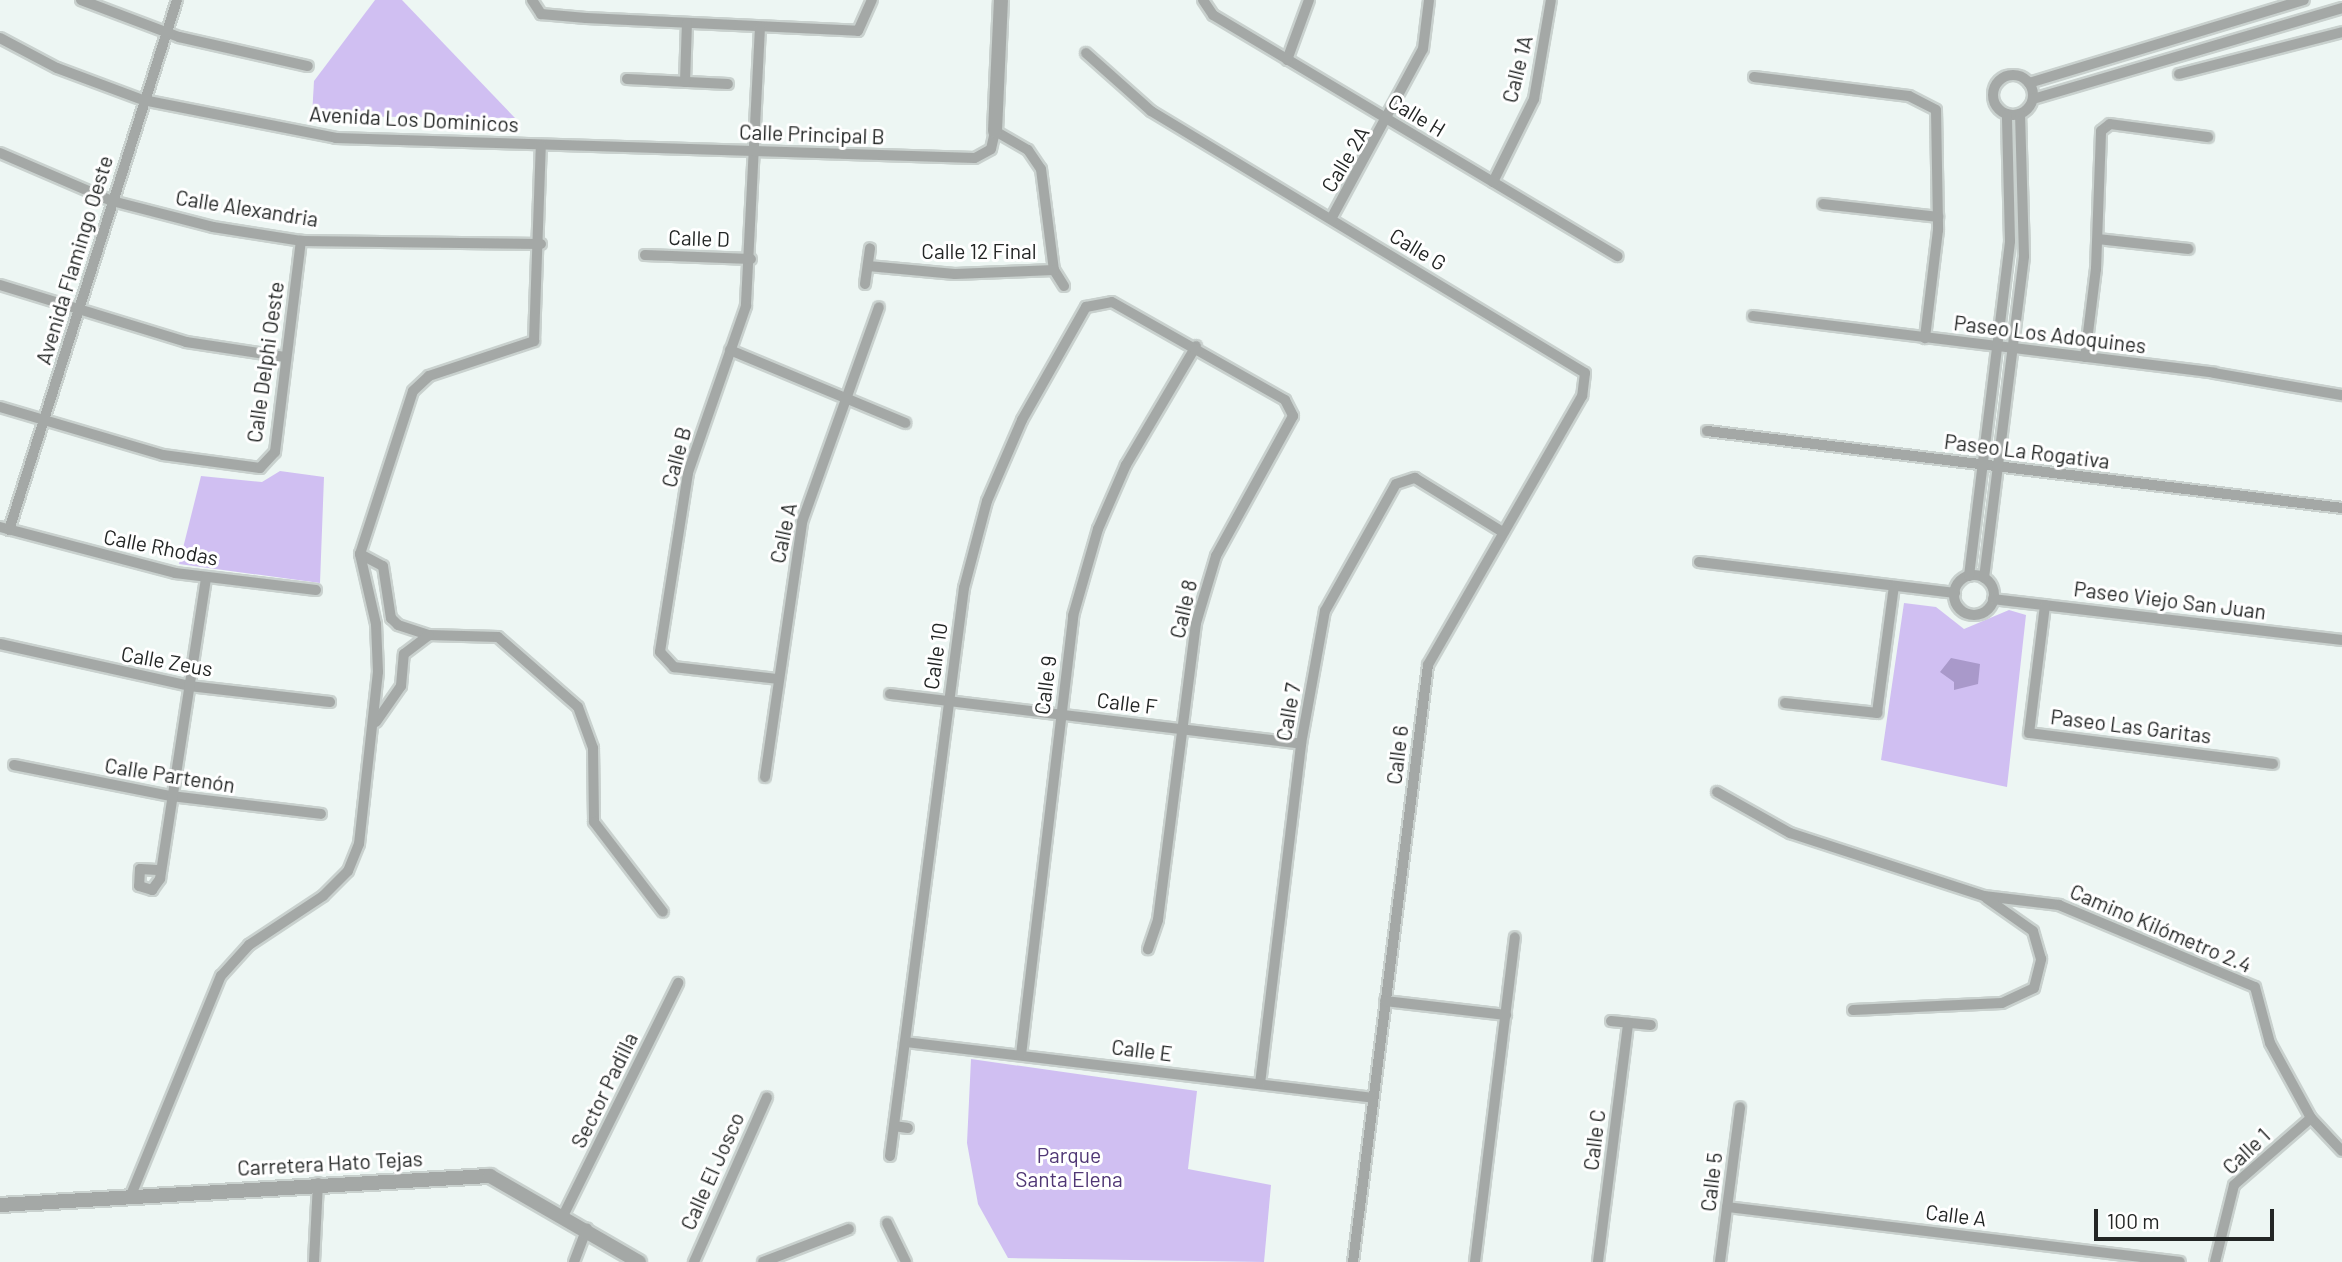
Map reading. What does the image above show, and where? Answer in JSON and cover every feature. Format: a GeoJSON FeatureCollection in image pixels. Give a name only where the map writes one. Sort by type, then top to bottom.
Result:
{"type":"FeatureCollection","features":[{"type":"Feature","properties":{"kind":"street"},"geometry":{"type":"LineString","coordinates":[[81,0],[166,33],[308,65]]}},
{"type":"Feature","properties":{"kind":"street","name":"Avenida Flamingo Oeste"},"geometry":{"type":"LineString","coordinates":[[4,529],[44,424],[177,0]]}},
{"type":"Feature","properties":{"kind":"street"},"geometry":{"type":"LineString","coordinates":[[532,0],[541,14],[858,31],[872,0]]}},
{"type":"Feature","properties":{"kind":"street"},"geometry":{"type":"LineString","coordinates":[[995,131],[1001,0]]}},
{"type":"Feature","properties":{"kind":"street","name":"Calle H"},"geometry":{"type":"LineString","coordinates":[[1203,0],[1213,15],[1618,256]]}},
{"type":"Feature","properties":{"kind":"street"},"geometry":{"type":"LineString","coordinates":[[1287,60],[1309,0]]}},
{"type":"Feature","properties":{"kind":"street","name":"Calle 2A"},"geometry":{"type":"LineString","coordinates":[[1331,219],[1390,121],[1423,50],[1429,0]]}},
{"type":"Feature","properties":{"kind":"street","name":"Calle 1A"},"geometry":{"type":"LineString","coordinates":[[1493,182],[1534,99],[1551,0]]}},
{"type":"Feature","properties":{"kind":"street"},"geometry":{"type":"LineString","coordinates":[[2020,114],[2007,115],[1996,106],[1995,86],[2011,75],[2029,83],[2304,0]]}},
{"type":"Feature","properties":{"kind":"street"},"geometry":{"type":"LineString","coordinates":[[1955,593],[1960,609],[1972,615],[1984,612],[1993,598],[1984,578],[2013,348],[2025,226],[2020,114],[2033,99],[2342,8]]}},
{"type":"Feature","properties":{"kind":"street"},"geometry":{"type":"LineString","coordinates":[[685,82],[687,23]]}},
{"type":"Feature","properties":{"kind":"street"},"geometry":{"type":"LineString","coordinates":[[756,151],[760,27]]}},
{"type":"Feature","properties":{"kind":"street"},"geometry":{"type":"LineString","coordinates":[[2179,74],[2342,32]]}},
{"type":"Feature","properties":{"kind":"street","name":"Avenida Los Dominicos"},"geometry":{"type":"LineString","coordinates":[[0,38],[57,68],[144,100],[336,138],[541,145],[541,244],[534,341],[429,376],[413,391],[360,554]]}},
{"type":"Feature","properties":{"kind":"street","name":"Calle G"},"geometry":{"type":"LineString","coordinates":[[1086,53],[1151,111],[1585,373],[1582,396],[1501,531]]}},
{"type":"Feature","properties":{"kind":"street"},"geometry":{"type":"LineString","coordinates":[[1754,77],[1925,99],[1936,110],[1938,217],[1924,338]]}},
{"type":"Feature","properties":{"kind":"street"},"geometry":{"type":"LineString","coordinates":[[627,79],[728,84]]}},
{"type":"Feature","properties":{"kind":"street"},"geometry":{"type":"LineString","coordinates":[[2029,83],[2033,99]]}},
{"type":"Feature","properties":{"kind":"street"},"geometry":{"type":"LineString","coordinates":[[1955,593],[1969,576],[2010,241],[2007,115]]}},
{"type":"Feature","properties":{"kind":"street"},"geometry":{"type":"LineString","coordinates":[[2085,357],[2098,239],[2101,131],[2110,124],[2208,137]]}},
{"type":"Feature","properties":{"kind":"street","name":"Calle Principal B"},"geometry":{"type":"LineString","coordinates":[[541,145],[975,158],[991,149],[995,131]]}},
{"type":"Feature","properties":{"kind":"street","name":"Calle 12 Final"},"geometry":{"type":"LineString","coordinates":[[868,266],[955,274],[1054,270],[1041,169],[1028,150],[995,131]]}},
{"type":"Feature","properties":{"kind":"street","name":"Calle B"},"geometry":{"type":"LineString","coordinates":[[756,151],[746,306],[688,473],[660,652],[674,667],[778,679]]}},
{"type":"Feature","properties":{"kind":"street","name":"Calle Alexandria"},"geometry":{"type":"LineString","coordinates":[[0,153],[113,201],[301,241],[541,244]]}},
{"type":"Feature","properties":{"kind":"street"},"geometry":{"type":"LineString","coordinates":[[1823,204],[1938,217]]}},
{"type":"Feature","properties":{"kind":"street"},"geometry":{"type":"LineString","coordinates":[[2098,239],[2188,249]]}},
{"type":"Feature","properties":{"kind":"street","name":"Calle Delphi Oeste"},"geometry":{"type":"LineString","coordinates":[[0,407],[44,424],[163,455],[260,468],[275,452],[301,241]]}},
{"type":"Feature","properties":{"kind":"street"},"geometry":{"type":"LineString","coordinates":[[865,284],[870,248]]}},
{"type":"Feature","properties":{"kind":"street","name":"Calle D"},"geometry":{"type":"LineString","coordinates":[[645,255],[751,259]]}},
{"type":"Feature","properties":{"kind":"street"},"geometry":{"type":"LineString","coordinates":[[1054,270],[1063,286]]}},
{"type":"Feature","properties":{"kind":"street"},"geometry":{"type":"LineString","coordinates":[[0,285],[79,313],[186,342],[285,357]]}},
{"type":"Feature","properties":{"kind":"street","name":"Calle 10"},"geometry":{"type":"LineString","coordinates":[[890,1156],[964,588],[987,500],[1022,420],[1086,307],[1112,302],[1196,346]]}},
{"type":"Feature","properties":{"kind":"street","name":"Calle A"},"geometry":{"type":"LineString","coordinates":[[765,777],[802,522],[843,398],[880,307]]}},
{"type":"Feature","properties":{"kind":"street","name":"Paseo Los Adoquines"},"geometry":{"type":"LineString","coordinates":[[1753,316],[2085,357],[2342,395]]}},
{"type":"Feature","properties":{"kind":"street","name":"Calle 9"},"geometry":{"type":"LineString","coordinates":[[1021,1055],[1073,616],[1098,529],[1126,465],[1196,346]]}},
{"type":"Feature","properties":{"kind":"street","name":"Calle 8"},"geometry":{"type":"LineString","coordinates":[[1148,949],[1158,920],[1196,622],[1216,556],[1293,416],[1285,400],[1196,346]]}},
{"type":"Feature","properties":{"kind":"street"},"geometry":{"type":"LineString","coordinates":[[730,350],[905,423]]}},
{"type":"Feature","properties":{"kind":"street","name":"Paseo La Rogativa"},"geometry":{"type":"LineString","coordinates":[[1707,431],[2342,508]]}},
{"type":"Feature","properties":{"kind":"street","name":"Calle 7"},"geometry":{"type":"LineString","coordinates":[[1260,1084],[1301,744],[1325,611],[1396,484],[1415,478],[1501,531]]}},
{"type":"Feature","properties":{"kind":"street","name":"Calle Rhodas"},"geometry":{"type":"LineString","coordinates":[[4,529],[206,577],[316,590]]}},
{"type":"Feature","properties":{"kind":"street","name":"Calle 6"},"geometry":{"type":"LineString","coordinates":[[1353,1262],[1428,665],[1501,531]]}},
{"type":"Feature","properties":{"kind":"street"},"geometry":{"type":"LineString","coordinates":[[360,554],[383,566],[391,618],[429,635],[498,637],[578,707],[593,748],[594,822],[663,912]]}},
{"type":"Feature","properties":{"kind":"street"},"geometry":{"type":"LineString","coordinates":[[131,1195],[221,976],[249,945],[348,872],[359,844],[376,722],[376,624],[360,554]]}},
{"type":"Feature","properties":{"kind":"street"},"geometry":{"type":"LineString","coordinates":[[1699,562],[1955,593]]}},
{"type":"Feature","properties":{"kind":"street"},"geometry":{"type":"LineString","coordinates":[[1969,576],[1984,578]]}},
{"type":"Feature","properties":{"kind":"street"},"geometry":{"type":"LineString","coordinates":[[158,870],[206,577]]}},
{"type":"Feature","properties":{"kind":"street"},"geometry":{"type":"LineString","coordinates":[[1785,703],[1877,713],[1894,586]]}},
{"type":"Feature","properties":{"kind":"street","name":"Paseo Viejo San Juan"},"geometry":{"type":"LineString","coordinates":[[1993,598],[2342,640]]}},
{"type":"Feature","properties":{"kind":"street","name":"Paseo Las Garitas"},"geometry":{"type":"LineString","coordinates":[[2045,605],[2029,733],[2273,764]]}},
{"type":"Feature","properties":{"kind":"street"},"geometry":{"type":"LineString","coordinates":[[376,722],[401,686],[404,654],[429,635]]}},
{"type":"Feature","properties":{"kind":"street","name":"Calle Zeus"},"geometry":{"type":"LineString","coordinates":[[0,644],[189,686],[330,702]]}},
{"type":"Feature","properties":{"kind":"street","name":"Calle F"},"geometry":{"type":"LineString","coordinates":[[890,694],[1301,744]]}},
{"type":"Feature","properties":{"kind":"street","name":"Calle Partenón"},"geometry":{"type":"LineString","coordinates":[[14,765],[171,796],[321,814]]}},
{"type":"Feature","properties":{"kind":"street","name":"Camino Kilómetro 2.4"},"geometry":{"type":"LineString","coordinates":[[1717,792],[1790,833],[1984,896],[2059,905],[2255,988],[2270,1043],[2311,1118],[2342,1151]]}},
{"type":"Feature","properties":{"kind":"street"},"geometry":{"type":"LineString","coordinates":[[1853,1010],[2001,1003],[2034,988],[2040,959],[2033,931],[1984,896]]}},
{"type":"Feature","properties":{"kind":"street"},"geometry":{"type":"LineString","coordinates":[[1475,1262],[1515,937]]}},
{"type":"Feature","properties":{"kind":"street","name":"Sector Padilla"},"geometry":{"type":"LineString","coordinates":[[564,1214],[678,982]]}},
{"type":"Feature","properties":{"kind":"street"},"geometry":{"type":"LineString","coordinates":[[1385,1001],[1506,1015]]}},
{"type":"Feature","properties":{"kind":"street"},"geometry":{"type":"LineString","coordinates":[[1611,1021],[1651,1025]]}},
{"type":"Feature","properties":{"kind":"street","name":"Calle C"},"geometry":{"type":"LineString","coordinates":[[1598,1262],[1628,1023]]}},
{"type":"Feature","properties":{"kind":"street","name":"Calle E"},"geometry":{"type":"LineString","coordinates":[[905,1042],[1373,1098]]}},
{"type":"Feature","properties":{"kind":"street","name":"Calle El Josco"},"geometry":{"type":"LineString","coordinates":[[694,1262],[767,1097]]}},
{"type":"Feature","properties":{"kind":"street","name":"Calle 5"},"geometry":{"type":"LineString","coordinates":[[1720,1262],[1740,1107]]}},
{"type":"Feature","properties":{"kind":"street","name":"Calle 1"},"geometry":{"type":"LineString","coordinates":[[2215,1262],[2234,1185],[2311,1118]]}},
{"type":"Feature","properties":{"kind":"street"},"geometry":{"type":"LineString","coordinates":[[894,1126],[908,1128]]}},
{"type":"Feature","properties":{"kind":"street","name":"Carretera Hato Tejas"},"geometry":{"type":"LineString","coordinates":[[0,1205],[131,1195],[490,1176],[587,1227],[639,1262]]}},
{"type":"Feature","properties":{"kind":"street"},"geometry":{"type":"LineString","coordinates":[[314,1262],[318,1184]]}},
{"type":"Feature","properties":{"kind":"street","name":"Calle A"},"geometry":{"type":"LineString","coordinates":[[1727,1207],[2180,1262]]}},
{"type":"Feature","properties":{"kind":"street"},"geometry":{"type":"LineString","coordinates":[[887,1223],[906,1262]]}},
{"type":"Feature","properties":{"kind":"street"},"geometry":{"type":"LineString","coordinates":[[574,1262],[587,1227]]}},
{"type":"Feature","properties":{"kind":"street"},"geometry":{"type":"LineString","coordinates":[[763,1262],[849,1228]]}},
{"type":"Feature","properties":{"kind":"green space"},"geometry":{"type":"Polygon","coordinates":[[[375,0],[402,0],[515,118],[312,116],[314,81],[375,0]]]}},
{"type":"Feature","properties":{"kind":"green space"},"geometry":{"type":"Polygon","coordinates":[[[280,471],[324,477],[320,583],[179,564],[201,476],[262,482],[280,471]]]}},
{"type":"Feature","properties":{"kind":"green space"},"geometry":{"type":"Polygon","coordinates":[[[1904,603],[1936,607],[1964,629],[2009,610],[2026,615],[2007,787],[1881,760],[1904,603]]]}},
{"type":"Feature","properties":{"kind":"green space","name":"Parque Santa Elena"},"geometry":{"type":"Polygon","coordinates":[[[971,1059],[1197,1091],[1188,1169],[1271,1185],[1264,1262],[1008,1258],[978,1204],[967,1143],[971,1059]]]}},
{"type":"Feature","properties":{"kind":"shaded area"},"geometry":{"type":"Polygon","coordinates":[[[1951,658],[1980,664],[1978,684],[1954,690],[1954,682],[1940,672],[1951,658]]]}}]}
